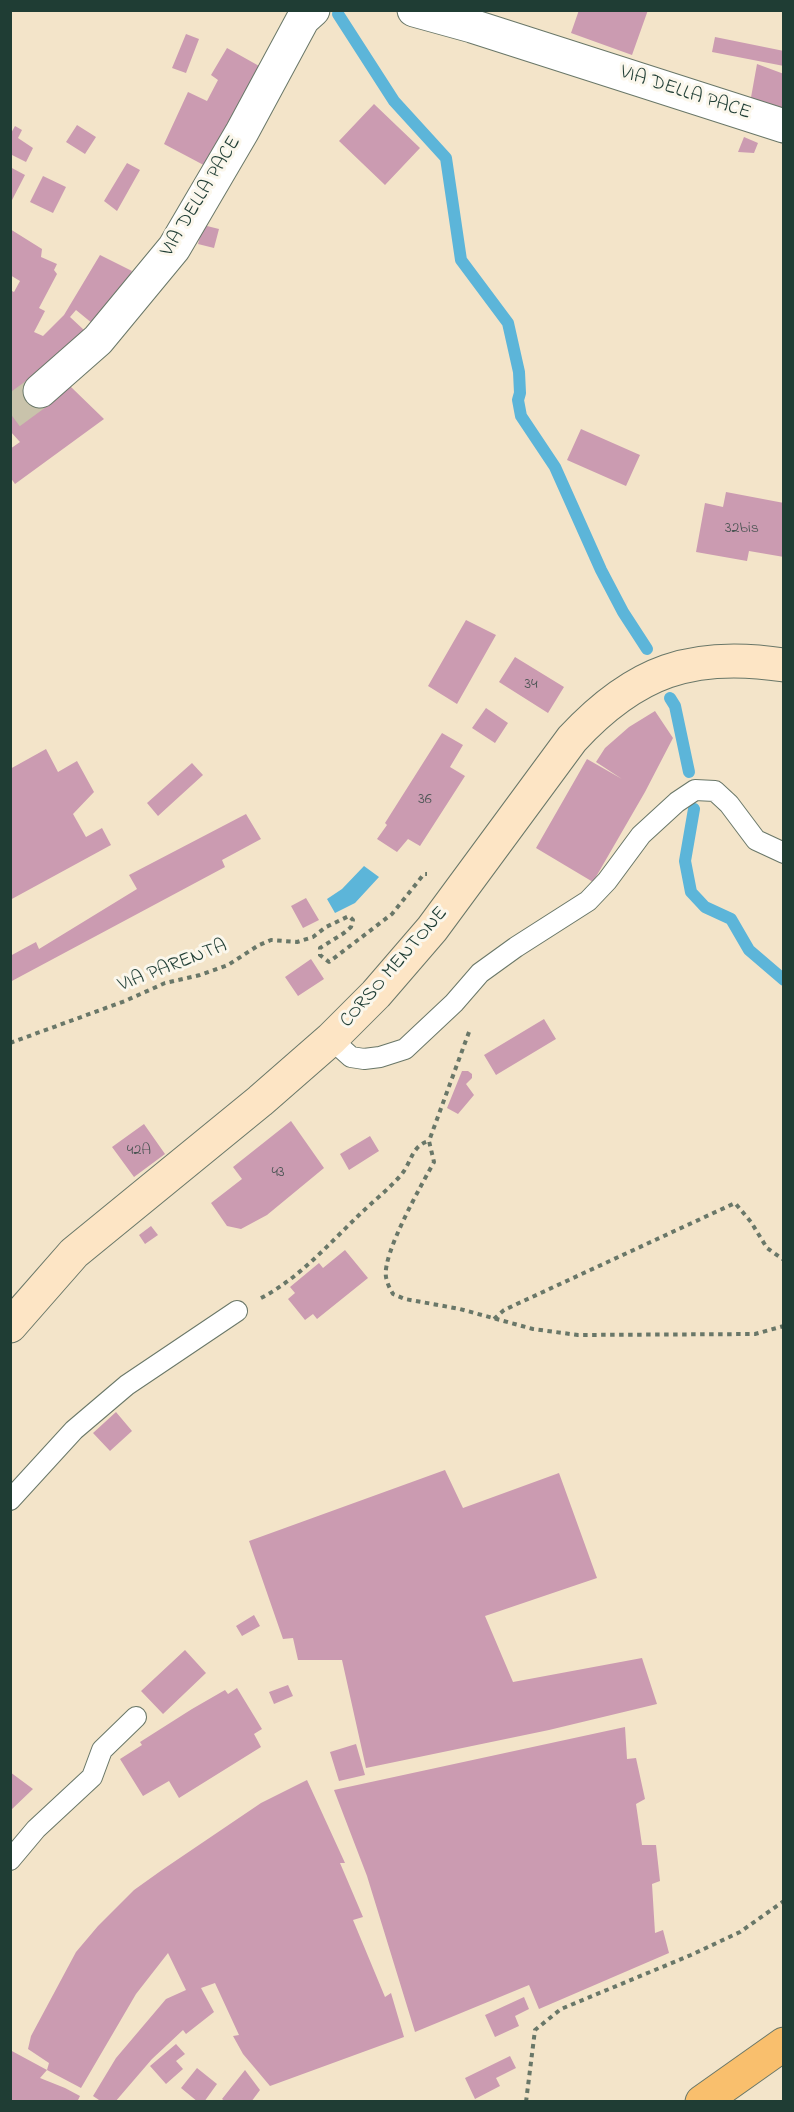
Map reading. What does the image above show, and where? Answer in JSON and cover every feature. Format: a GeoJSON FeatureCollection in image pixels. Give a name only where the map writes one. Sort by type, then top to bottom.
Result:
{"type":"FeatureCollection","features":[{"type":"Feature","properties":{"kind":"main road","name":"CORSO MENTONE"},"geometry":{"type":"LineString","coordinates":[[10,1326],[74,1253],[260,1101],[331,1039],[376,994],[432,929],[572,739],[591,718],[639,682],[688,665],[706,661],[735,660],[783,665]]}},
{"type":"Feature","properties":{"kind":"main road"},"geometry":{"type":"LineString","coordinates":[[702,2102],[783,2044]]}},
{"type":"Feature","properties":{"kind":"street","name":"VIA DELLA PACE"},"geometry":{"type":"LineString","coordinates":[[40,391],[98,340],[174,248],[242,132],[303,19],[314,10]]}},
{"type":"Feature","properties":{"kind":"street","name":"VIA DELLA PACE"},"geometry":{"type":"LineString","coordinates":[[414,10],[472,26],[783,126]]}},
{"type":"Feature","properties":{"kind":"lane"},"geometry":{"type":"LineString","coordinates":[[331,1039],[351,1057],[363,1059],[380,1057],[405,1049],[454,1003],[480,973],[588,901],[607,881],[641,835],[677,802],[695,790],[715,791],[729,804],[756,840],[783,853]]}},
{"type":"Feature","properties":{"kind":"lane"},"geometry":{"type":"LineString","coordinates":[[10,1500],[74,1430],[127,1385],[237,1311]]}},
{"type":"Feature","properties":{"kind":"lane"},"geometry":{"type":"LineString","coordinates":[[10,1860],[36,1829],[92,1777],[102,1750],[136,1717]]}},
{"type":"Feature","properties":{"kind":"path","name":"VIA PARENTA"},"geometry":{"type":"LineString","coordinates":[[10,1043],[116,1005],[165,982],[200,975],[228,965],[271,940],[297,942],[313,937],[326,927],[349,916],[353,920],[351,927],[320,948],[320,955],[330,962],[392,914],[424,874],[430,874],[433,878]]}},
{"type":"Feature","properties":{"kind":"path"},"geometry":{"type":"LineString","coordinates":[[470,1030],[429,1141],[434,1162],[416,1194],[388,1258],[385,1276],[393,1294],[405,1299],[459,1309],[533,1329],[578,1335],[755,1334],[783,1326]]}},
{"type":"Feature","properties":{"kind":"path"},"geometry":{"type":"LineString","coordinates":[[237,1311],[275,1290],[323,1250],[402,1173],[415,1149],[421,1143],[429,1141]]}},
{"type":"Feature","properties":{"kind":"path"},"geometry":{"type":"LineString","coordinates":[[494,1320],[504,1310],[735,1203],[751,1222],[767,1248],[783,1260]]}},
{"type":"Feature","properties":{"kind":"path"},"geometry":{"type":"LineString","coordinates":[[526,2102],[536,2030],[561,2009],[740,1932],[783,1901]]}},
{"type":"Feature","properties":{"kind":"water"},"geometry":{"type":"Polygon","coordinates":[[[364,866],[379,877],[355,903],[335,913],[327,899],[342,889],[364,866]]]}},
{"type":"Feature","properties":{"kind":"building"},"geometry":{"type":"Polygon","coordinates":[[[579,10],[648,10],[632,55],[571,33],[579,10]]]}},
{"type":"Feature","properties":{"kind":"building"},"geometry":{"type":"Polygon","coordinates":[[[186,34],[199,39],[186,73],[172,68],[186,34]]]}},
{"type":"Feature","properties":{"kind":"building"},"geometry":{"type":"Polygon","coordinates":[[[715,37],[784,51],[784,66],[712,52],[715,37]]]}},
{"type":"Feature","properties":{"kind":"building"},"geometry":{"type":"Polygon","coordinates":[[[227,48],[268,71],[213,170],[164,144],[188,92],[207,101],[218,80],[211,75],[227,48]]]}},
{"type":"Feature","properties":{"kind":"building"},"geometry":{"type":"Polygon","coordinates":[[[757,64],[784,74],[784,114],[750,103],[757,64]]]}},
{"type":"Feature","properties":{"kind":"building"},"geometry":{"type":"Polygon","coordinates":[[[374,104],[420,148],[385,185],[339,141],[374,104]]]}},
{"type":"Feature","properties":{"kind":"building"},"geometry":{"type":"Polygon","coordinates":[[[77,125],[96,137],[85,154],[66,142],[77,125]]]}},
{"type":"Feature","properties":{"kind":"building"},"geometry":{"type":"Polygon","coordinates":[[[15,126],[22,130],[18,138],[33,148],[26,162],[10,154],[10,135],[15,126]]]}},
{"type":"Feature","properties":{"kind":"building"},"geometry":{"type":"Polygon","coordinates":[[[744,137],[758,143],[754,153],[738,152],[744,137]]]}},
{"type":"Feature","properties":{"kind":"building"},"geometry":{"type":"Polygon","coordinates":[[[127,163],[140,170],[117,211],[104,201],[127,163]]]}},
{"type":"Feature","properties":{"kind":"building"},"geometry":{"type":"Polygon","coordinates":[[[10,167],[25,175],[10,204],[10,167]]]}},
{"type":"Feature","properties":{"kind":"building"},"geometry":{"type":"Polygon","coordinates":[[[43,176],[66,187],[53,213],[30,202],[43,176]]]}},
{"type":"Feature","properties":{"kind":"building"},"geometry":{"type":"Polygon","coordinates":[[[203,225],[219,229],[214,248],[198,244],[203,225]]]}},
{"type":"Feature","properties":{"kind":"building"},"geometry":{"type":"Polygon","coordinates":[[[10,229],[42,249],[41,257],[57,264],[54,270],[57,274],[39,308],[45,311],[34,332],[43,336],[64,315],[100,255],[132,271],[98,328],[76,310],[70,317],[84,330],[32,383],[70,386],[104,419],[15,484],[10,477],[10,449],[20,442],[10,431],[10,290],[14,292],[20,281],[10,275],[10,229]]]}},
{"type":"Feature","properties":{"kind":"building"},"geometry":{"type":"Polygon","coordinates":[[[581,429],[640,455],[626,486],[567,460],[581,429]]]}},
{"type":"Feature","properties":{"kind":"building"},"geometry":{"type":"Polygon","coordinates":[[[726,492],[784,503],[784,557],[749,551],[747,561],[696,552],[705,503],[723,507],[726,492]]]}},
{"type":"Feature","properties":{"kind":"building"},"geometry":{"type":"Polygon","coordinates":[[[466,620],[496,635],[457,704],[428,686],[466,620]]]}},
{"type":"Feature","properties":{"kind":"building"},"geometry":{"type":"Polygon","coordinates":[[[515,657],[564,687],[548,713],[499,682],[515,657]]]}},
{"type":"Feature","properties":{"kind":"building"},"geometry":{"type":"Polygon","coordinates":[[[486,708],[508,723],[495,743],[472,728],[486,708]]]}},
{"type":"Feature","properties":{"kind":"building"},"geometry":{"type":"Polygon","coordinates":[[[655,711],[673,738],[593,882],[536,848],[587,759],[622,779],[596,762],[605,748],[629,727],[655,711]]]}},
{"type":"Feature","properties":{"kind":"building"},"geometry":{"type":"Polygon","coordinates":[[[442,733],[463,745],[450,767],[465,776],[420,846],[408,839],[397,852],[377,839],[442,733]]]}},
{"type":"Feature","properties":{"kind":"building"},"geometry":{"type":"Polygon","coordinates":[[[46,749],[58,772],[77,761],[94,792],[73,814],[86,837],[102,828],[111,845],[10,900],[10,769],[46,749]]]}},
{"type":"Feature","properties":{"kind":"building"},"geometry":{"type":"Polygon","coordinates":[[[192,763],[203,775],[158,816],[147,803],[192,763]]]}},
{"type":"Feature","properties":{"kind":"building"},"geometry":{"type":"Polygon","coordinates":[[[246,814],[261,839],[222,860],[225,867],[10,982],[10,956],[36,942],[39,949],[137,889],[129,875],[246,814]]]}},
{"type":"Feature","properties":{"kind":"building"},"geometry":{"type":"Polygon","coordinates":[[[306,898],[319,920],[303,928],[291,906],[306,898]]]}},
{"type":"Feature","properties":{"kind":"building"},"geometry":{"type":"Polygon","coordinates":[[[311,959],[324,979],[298,996],[285,977],[311,959]]]}},
{"type":"Feature","properties":{"kind":"building"},"geometry":{"type":"Polygon","coordinates":[[[544,1019],[556,1039],[496,1075],[484,1055],[544,1019]]]}},
{"type":"Feature","properties":{"kind":"building"},"geometry":{"type":"Polygon","coordinates":[[[462,1071],[472,1074],[472,1078],[466,1084],[474,1095],[458,1114],[447,1108],[462,1071]]]}},
{"type":"Feature","properties":{"kind":"building"},"geometry":{"type":"Polygon","coordinates":[[[291,1121],[324,1168],[267,1215],[241,1229],[227,1226],[211,1203],[242,1179],[233,1167],[291,1121]]]}},
{"type":"Feature","properties":{"kind":"building"},"geometry":{"type":"Polygon","coordinates":[[[144,1124],[165,1154],[134,1177],[112,1147],[144,1124]]]}},
{"type":"Feature","properties":{"kind":"building"},"geometry":{"type":"Polygon","coordinates":[[[370,1136],[379,1151],[349,1170],[340,1154],[370,1136]]]}},
{"type":"Feature","properties":{"kind":"building"},"geometry":{"type":"Polygon","coordinates":[[[151,1226],[158,1235],[145,1244],[139,1235],[151,1226]]]}},
{"type":"Feature","properties":{"kind":"building"},"geometry":{"type":"Polygon","coordinates":[[[345,1250],[368,1278],[317,1319],[313,1314],[305,1320],[288,1299],[295,1293],[290,1287],[319,1263],[323,1268],[345,1250]]]}},
{"type":"Feature","properties":{"kind":"building"},"geometry":{"type":"Polygon","coordinates":[[[116,1412],[132,1431],[110,1451],[93,1433],[116,1412]]]}},
{"type":"Feature","properties":{"kind":"building"},"geometry":{"type":"Polygon","coordinates":[[[445,1470],[463,1508],[559,1473],[597,1578],[485,1616],[513,1682],[642,1658],[657,1704],[549,1730],[366,1768],[342,1660],[298,1660],[293,1638],[283,1639],[249,1541],[445,1470]]]}},
{"type":"Feature","properties":{"kind":"building"},"geometry":{"type":"Polygon","coordinates":[[[254,1615],[260,1626],[242,1636],[236,1626],[254,1615]]]}},
{"type":"Feature","properties":{"kind":"building"},"geometry":{"type":"Polygon","coordinates":[[[185,1650],[206,1673],[163,1714],[141,1691],[185,1650]]]}},
{"type":"Feature","properties":{"kind":"building"},"geometry":{"type":"Polygon","coordinates":[[[288,1685],[293,1696],[274,1704],[269,1692],[288,1685]]]}},
{"type":"Feature","properties":{"kind":"building"},"geometry":{"type":"Polygon","coordinates":[[[237,1688],[262,1729],[254,1734],[261,1747],[179,1798],[169,1781],[143,1796],[120,1759],[142,1745],[140,1742],[192,1709],[225,1690],[228,1694],[237,1688]]]}},
{"type":"Feature","properties":{"kind":"building"},"geometry":{"type":"Polygon","coordinates":[[[625,1727],[627,1759],[636,1758],[645,1799],[636,1804],[642,1845],[656,1845],[660,1881],[652,1884],[655,1933],[663,1930],[669,1953],[539,2009],[529,1985],[415,2032],[367,1876],[334,1790],[625,1727]]]}},
{"type":"Feature","properties":{"kind":"building"},"geometry":{"type":"Polygon","coordinates":[[[356,1744],[365,1775],[339,1781],[330,1752],[356,1744]]]}},
{"type":"Feature","properties":{"kind":"building"},"geometry":{"type":"Polygon","coordinates":[[[10,1772],[33,1789],[10,1811],[10,1772]]]}},
{"type":"Feature","properties":{"kind":"building"},"geometry":{"type":"Polygon","coordinates":[[[307,1780],[345,1863],[340,1863],[363,1917],[353,1920],[385,1997],[391,1993],[404,2037],[270,2086],[243,2054],[233,2036],[239,2035],[215,1983],[201,1988],[214,2012],[186,2034],[183,2030],[152,2059],[115,2102],[102,2102],[93,2096],[116,2058],[166,1999],[186,1990],[168,1953],[136,1994],[81,2088],[47,2070],[49,2063],[28,2049],[31,2036],[76,1952],[98,1926],[134,1890],[162,1870],[261,1803],[307,1780]]]}},
{"type":"Feature","properties":{"kind":"building"},"geometry":{"type":"Polygon","coordinates":[[[524,1997],[529,2009],[515,2016],[519,2026],[495,2037],[485,2015],[524,1997]]]}},
{"type":"Feature","properties":{"kind":"building"},"geometry":{"type":"Polygon","coordinates":[[[176,2044],[185,2054],[176,2061],[183,2069],[166,2084],[150,2066],[176,2044]]]}},
{"type":"Feature","properties":{"kind":"building"},"geometry":{"type":"Polygon","coordinates":[[[10,2050],[47,2070],[40,2078],[80,2096],[77,2102],[10,2102],[10,2050]]]}},
{"type":"Feature","properties":{"kind":"building"},"geometry":{"type":"Polygon","coordinates":[[[510,2056],[516,2068],[496,2078],[500,2086],[475,2099],[465,2078],[510,2056]]]}},
{"type":"Feature","properties":{"kind":"building"},"geometry":{"type":"Polygon","coordinates":[[[197,2068],[217,2084],[204,2102],[198,2102],[181,2088],[197,2068]]]}},
{"type":"Feature","properties":{"kind":"building"},"geometry":{"type":"Polygon","coordinates":[[[245,2070],[260,2090],[251,2102],[226,2102],[222,2099],[245,2070]]]}},
{"type":"Feature","properties":{"kind":"waterway"},"geometry":{"type":"LineString","coordinates":[[338,14],[394,101],[446,158],[461,260],[508,323],[519,372],[518,400],[521,416],[555,467],[601,570],[623,612],[647,649]]}},
{"type":"Feature","properties":{"kind":"waterway"},"geometry":{"type":"LineString","coordinates":[[670,698],[675,706],[689,772]]}},
{"type":"Feature","properties":{"kind":"waterway"},"geometry":{"type":"LineString","coordinates":[[694,809],[685,861],[691,892],[705,907],[731,919],[749,950],[784,980]]}},
{"type":"Feature","properties":{"kind":"tunnel"},"geometry":{"type":"LineString","coordinates":[[10,413],[40,391]]}}]}
